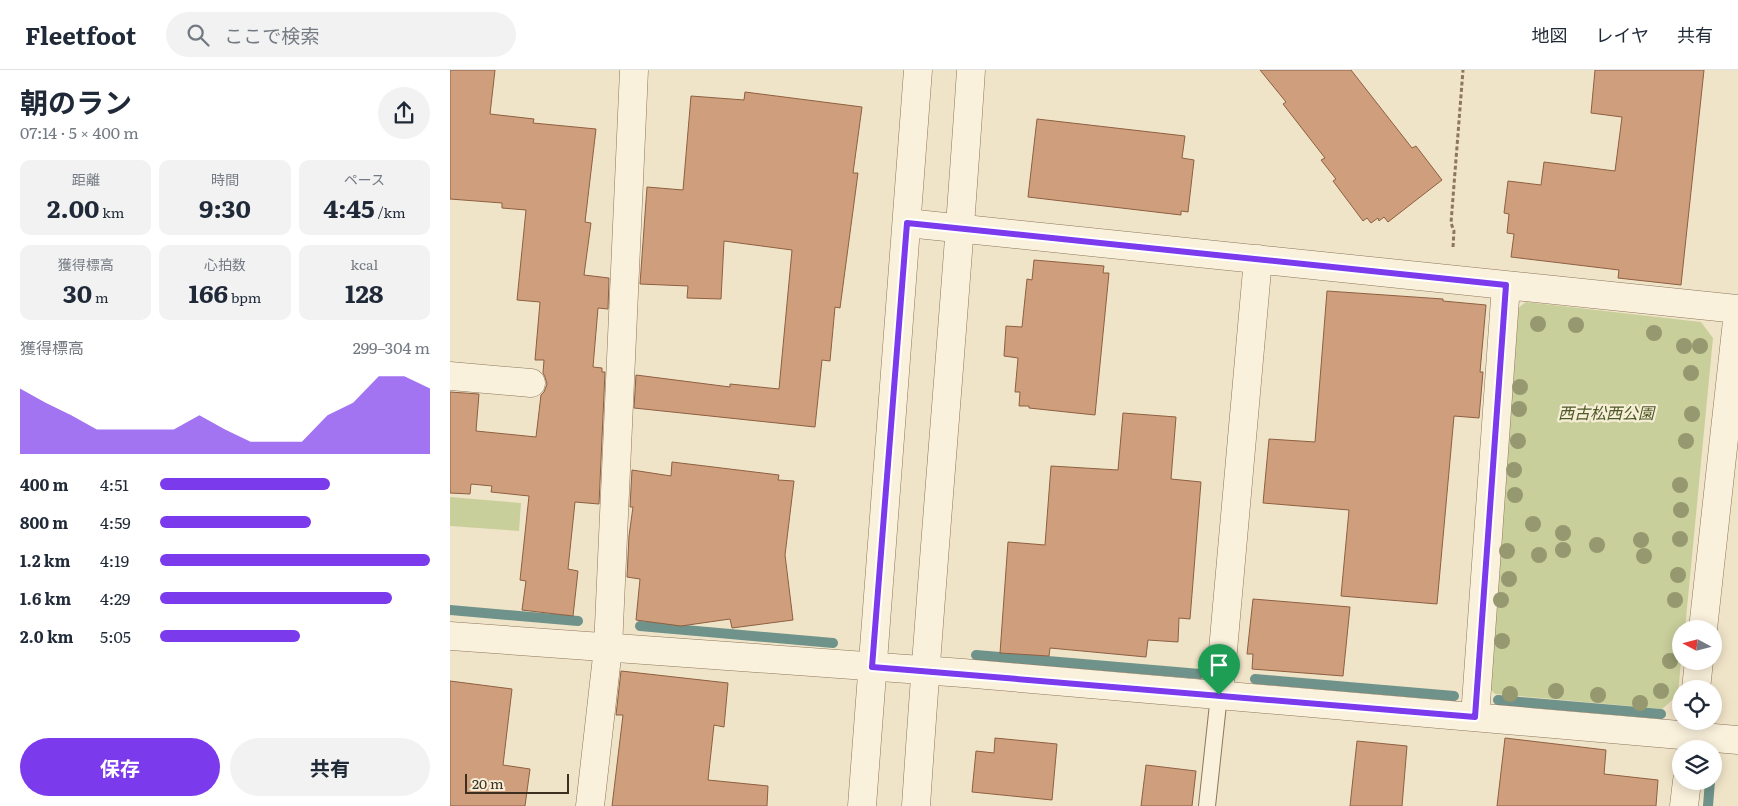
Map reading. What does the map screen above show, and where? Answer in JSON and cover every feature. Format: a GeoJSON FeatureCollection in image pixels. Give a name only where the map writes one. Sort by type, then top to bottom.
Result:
{"type":"FeatureCollection","features":[{"type":"Feature","properties":{"kind":"street"},"geometry":{"type":"LineString","coordinates":[[590,806],[608,648],[634,70]]}},
{"type":"Feature","properties":{"kind":"street"},"geometry":{"type":"LineString","coordinates":[[862,806],[918,70]]}},
{"type":"Feature","properties":{"kind":"street"},"geometry":{"type":"LineString","coordinates":[[916,806],[925,671],[961,229],[971,70]]}},
{"type":"Feature","properties":{"kind":"street"},"geometry":{"type":"LineString","coordinates":[[907,223],[1738,310],[1704,620]]}},
{"type":"Feature","properties":{"kind":"street"},"geometry":{"type":"LineString","coordinates":[[1219,695],[1258,260]]}},
{"type":"Feature","properties":{"kind":"street"},"geometry":{"type":"LineString","coordinates":[[1475,717],[1506,285]]}},
{"type":"Feature","properties":{"kind":"street"},"geometry":{"type":"LineString","coordinates":[[450,376],[531,384]]}},
{"type":"Feature","properties":{"kind":"street"},"geometry":{"type":"LineString","coordinates":[[450,636],[925,671],[1738,740]]}},
{"type":"Feature","properties":{"kind":"street"},"geometry":{"type":"LineString","coordinates":[[1684,806],[1686,790]]}},
{"type":"Feature","properties":{"kind":"lane"},"geometry":{"type":"LineString","coordinates":[[1207,806],[1219,695]]}},
{"type":"Feature","properties":{"kind":"path"},"geometry":{"type":"LineString","coordinates":[[1451,280],[1454,231],[1451,223],[1463,70]]}},
{"type":"Feature","properties":{"kind":"green space","name":"西古松西公園"},"geometry":{"type":"Polygon","coordinates":[[[1526,302],[1701,322],[1713,338],[1686,620],[1672,620],[1672,670],[1680,670],[1679,680],[1672,680],[1672,700],[1662,709],[1495,694],[1488,686],[1513,312],[1526,302]]]}},
{"type":"Feature","properties":{"kind":"green space"},"geometry":{"type":"Polygon","coordinates":[[[450,497],[521,503],[519,531],[450,526],[450,497]]]}},
{"type":"Feature","properties":{"kind":"building"},"geometry":{"type":"Polygon","coordinates":[[[450,70],[495,70],[490,114],[534,119],[533,123],[596,129],[585,222],[591,223],[584,275],[609,278],[608,309],[598,308],[593,367],[602,368],[602,372],[605,372],[599,504],[575,502],[568,569],[578,571],[573,616],[522,610],[526,581],[520,580],[529,496],[491,492],[492,486],[471,484],[470,494],[450,493],[450,392],[479,394],[476,431],[536,437],[541,395],[547,384],[543,373],[544,360],[535,360],[540,302],[517,300],[526,210],[502,208],[502,203],[450,199],[450,70]]]}},
{"type":"Feature","properties":{"kind":"building"},"geometry":{"type":"Polygon","coordinates":[[[1260,70],[1351,70],[1412,148],[1416,146],[1442,180],[1388,222],[1384,217],[1379,221],[1378,218],[1371,223],[1367,218],[1363,221],[1333,181],[1336,179],[1321,160],[1325,158],[1283,104],[1286,102],[1260,70]]]}},
{"type":"Feature","properties":{"kind":"building"},"geometry":{"type":"Polygon","coordinates":[[[1595,70],[1704,70],[1681,285],[1618,278],[1619,270],[1511,257],[1514,234],[1507,233],[1509,214],[1504,213],[1508,181],[1541,185],[1544,162],[1615,171],[1622,117],[1591,113],[1595,70]]]}},
{"type":"Feature","properties":{"kind":"building"},"geometry":{"type":"Polygon","coordinates":[[[745,92],[862,107],[853,173],[858,173],[840,308],[835,307],[830,361],[822,360],[815,427],[634,408],[636,375],[730,387],[730,384],[779,389],[792,250],[724,241],[721,299],[687,298],[688,286],[640,284],[647,187],[683,190],[691,96],[744,100],[745,92]]]}},
{"type":"Feature","properties":{"kind":"building"},"geometry":{"type":"Polygon","coordinates":[[[1037,119],[1185,136],[1182,158],[1194,160],[1188,212],[1181,211],[1181,215],[1028,197],[1037,119]]]}},
{"type":"Feature","properties":{"kind":"building"},"geometry":{"type":"Polygon","coordinates":[[[1034,260],[1104,266],[1103,273],[1109,273],[1095,415],[1019,406],[1020,392],[1015,392],[1018,358],[1004,356],[1006,326],[1022,327],[1027,279],[1032,280],[1034,260]]]}},
{"type":"Feature","properties":{"kind":"building"},"geometry":{"type":"Polygon","coordinates":[[[1327,291],[1443,299],[1443,301],[1486,305],[1480,372],[1483,372],[1479,418],[1454,416],[1437,604],[1341,596],[1349,510],[1263,503],[1269,439],[1315,442],[1327,291]]]}},
{"type":"Feature","properties":{"kind":"building"},"geometry":{"type":"Polygon","coordinates":[[[1123,413],[1176,417],[1171,479],[1201,482],[1190,619],[1179,618],[1178,642],[1148,640],[1146,657],[1050,648],[1049,656],[1000,653],[1008,542],[1045,545],[1051,466],[1118,470],[1123,413]]]}},
{"type":"Feature","properties":{"kind":"building"},"geometry":{"type":"Polygon","coordinates":[[[672,462],[779,475],[778,480],[794,481],[785,555],[793,620],[732,628],[730,619],[681,626],[636,620],[640,579],[627,577],[629,536],[633,507],[630,507],[632,470],[671,476],[672,462]]]}},
{"type":"Feature","properties":{"kind":"building"},"geometry":{"type":"Polygon","coordinates":[[[1253,599],[1350,607],[1343,676],[1252,669],[1253,654],[1247,654],[1253,599]]]}},
{"type":"Feature","properties":{"kind":"building"},"geometry":{"type":"Polygon","coordinates":[[[621,671],[728,683],[724,727],[714,725],[708,780],[768,786],[767,806],[612,806],[623,715],[616,715],[621,671]]]}},
{"type":"Feature","properties":{"kind":"building"},"geometry":{"type":"Polygon","coordinates":[[[450,681],[512,689],[503,765],[530,769],[525,806],[450,806],[450,681]]]}},
{"type":"Feature","properties":{"kind":"building"},"geometry":{"type":"Polygon","coordinates":[[[995,738],[1057,744],[1052,800],[972,792],[976,751],[994,753],[995,738]]]}},
{"type":"Feature","properties":{"kind":"building"},"geometry":{"type":"Polygon","coordinates":[[[1505,738],[1606,750],[1604,774],[1658,780],[1656,806],[1497,806],[1505,738]]]}},
{"type":"Feature","properties":{"kind":"building"},"geometry":{"type":"Polygon","coordinates":[[[1357,741],[1407,746],[1402,806],[1350,806],[1357,741]]]}},
{"type":"Feature","properties":{"kind":"building"},"geometry":{"type":"Polygon","coordinates":[[[1146,765],[1196,771],[1192,806],[1141,806],[1146,765]]]}},
{"type":"Feature","properties":{"kind":"waterway"},"geometry":{"type":"LineString","coordinates":[[450,610],[578,621]]}},
{"type":"Feature","properties":{"kind":"waterway"},"geometry":{"type":"LineString","coordinates":[[640,626],[833,643]]}},
{"type":"Feature","properties":{"kind":"waterway"},"geometry":{"type":"LineString","coordinates":[[976,655],[1200,674]]}},
{"type":"Feature","properties":{"kind":"waterway"},"geometry":{"type":"LineString","coordinates":[[1255,679],[1454,696]]}},
{"type":"Feature","properties":{"kind":"waterway"},"geometry":{"type":"LineString","coordinates":[[1498,700],[1661,714]]}},
{"type":"Feature","properties":{"kind":"waterway"},"geometry":{"type":"LineString","coordinates":[[1708,806],[1709,790]]}},
{"type":"Feature","properties":{"kind":"route"},"geometry":{"type":"LineString","coordinates":[[907,223],[1506,285],[1475,717],[1219,695],[872,667],[907,223]]}}]}
